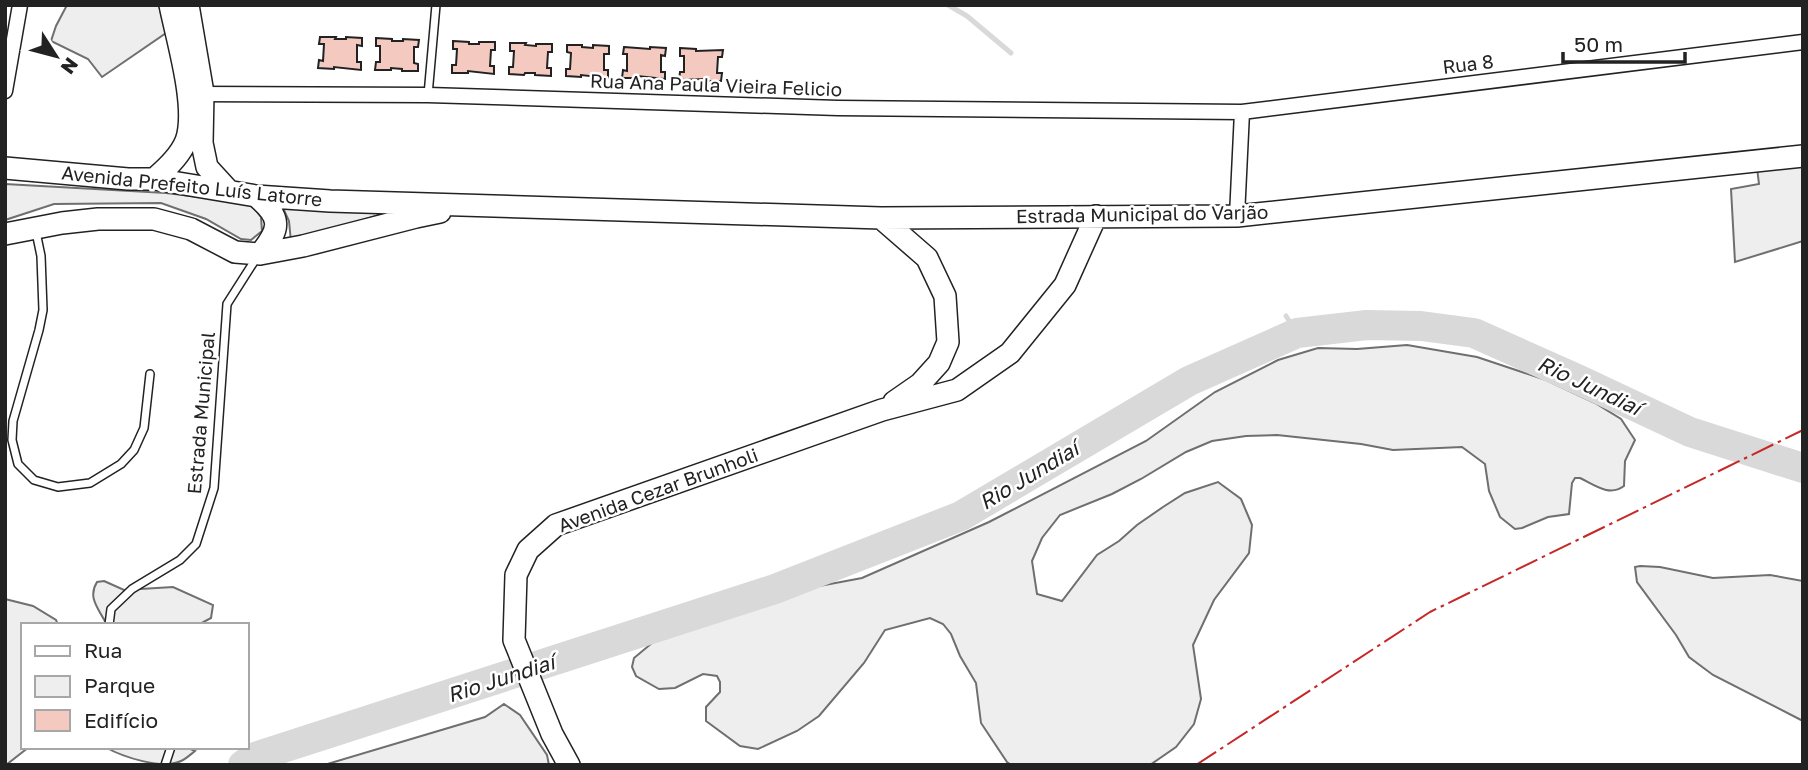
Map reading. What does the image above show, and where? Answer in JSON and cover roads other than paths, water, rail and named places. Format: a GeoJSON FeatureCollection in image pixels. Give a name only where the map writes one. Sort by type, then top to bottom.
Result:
{"type":"FeatureCollection","features":[{"type":"Feature","properties":{"kind":"main road"},"geometry":{"type":"LineString","coordinates":[[154,179],[165,170],[185,142],[196,94],[170,5]]}},
{"type":"Feature","properties":{"kind":"main road"},"geometry":{"type":"LineString","coordinates":[[188,5],[196,94],[207,167],[229,191]]}},
{"type":"Feature","properties":{"kind":"main road","name":"Estrada Municipal do Varjão"},"geometry":{"type":"LineString","coordinates":[[479,204],[881,218],[1237,216],[1803,156]]}},
{"type":"Feature","properties":{"kind":"main road","name":"Avenida Prefeito Luís Latorre"},"geometry":{"type":"LineString","coordinates":[[5,168],[154,179],[256,196],[330,201],[479,204]]}},
{"type":"Feature","properties":{"kind":"main road"},"geometry":{"type":"LineString","coordinates":[[256,196],[271,209],[276,224],[273,238],[260,254]]}},
{"type":"Feature","properties":{"kind":"main road","name":"Avenida Prefeito Luís Latorre"},"geometry":{"type":"LineString","coordinates":[[5,234],[98,219],[154,219],[191,229],[235,251],[260,254],[303,246],[416,216],[479,204]]}},
{"type":"Feature","properties":{"kind":"main road","name":"Avenida Cezar Brunholi"},"geometry":{"type":"LineString","coordinates":[[569,765],[552,734],[514,640],[516,575],[528,550],[556,524],[883,410],[957,390],[1010,353],[1065,285],[1096,216]]}},
{"type":"Feature","properties":{"kind":"main road","name":"Avenida Cezar Brunholi"},"geometry":{"type":"LineString","coordinates":[[881,218],[927,258],[945,296],[948,342],[939,363],[920,384],[883,410]]}},
{"type":"Feature","properties":{"kind":"street"},"geometry":{"type":"LineString","coordinates":[[5,91],[20,5]]}},
{"type":"Feature","properties":{"kind":"street","name":"Rua 8"},"geometry":{"type":"LineString","coordinates":[[1242,112],[1803,42]]}},
{"type":"Feature","properties":{"kind":"street","name":"Rua Ana Paula Vieira Felicio"},"geometry":{"type":"LineString","coordinates":[[196,94],[428,95],[838,108],[1242,112]]}},
{"type":"Feature","properties":{"kind":"street"},"geometry":{"type":"LineString","coordinates":[[1237,216],[1242,112]]}},
{"type":"Feature","properties":{"kind":"lane"},"geometry":{"type":"LineString","coordinates":[[428,95],[436,5]]}},
{"type":"Feature","properties":{"kind":"lane"},"geometry":{"type":"LineString","coordinates":[[35,228],[41,256],[43,310],[40,330],[13,421],[12,440],[18,464],[34,480],[58,487],[90,484],[121,464],[134,450],[144,428],[150,374]]}},
{"type":"Feature","properties":{"kind":"lane","name":"Estrada Municipal"},"geometry":{"type":"LineString","coordinates":[[109,623],[111,609],[132,589],[180,560],[196,544],[215,488],[227,304],[260,254]]}},
{"type":"Feature","properties":{"kind":"waterway"},"geometry":{"type":"LineString","coordinates":[[948,5],[967,16],[1011,53]]}},
{"type":"Feature","properties":{"kind":"waterway"},"geometry":{"type":"LineString","coordinates":[[1286,316],[1297,333]]}},
{"type":"Feature","properties":{"kind":"waterway","name":"Rio Jundiaí"},"geometry":{"type":"LineString","coordinates":[[243,765],[255,757],[775,589],[961,516],[1189,381],[1297,333],[1367,325],[1421,326],[1474,333],[1690,432],[1803,468]]}}]}
